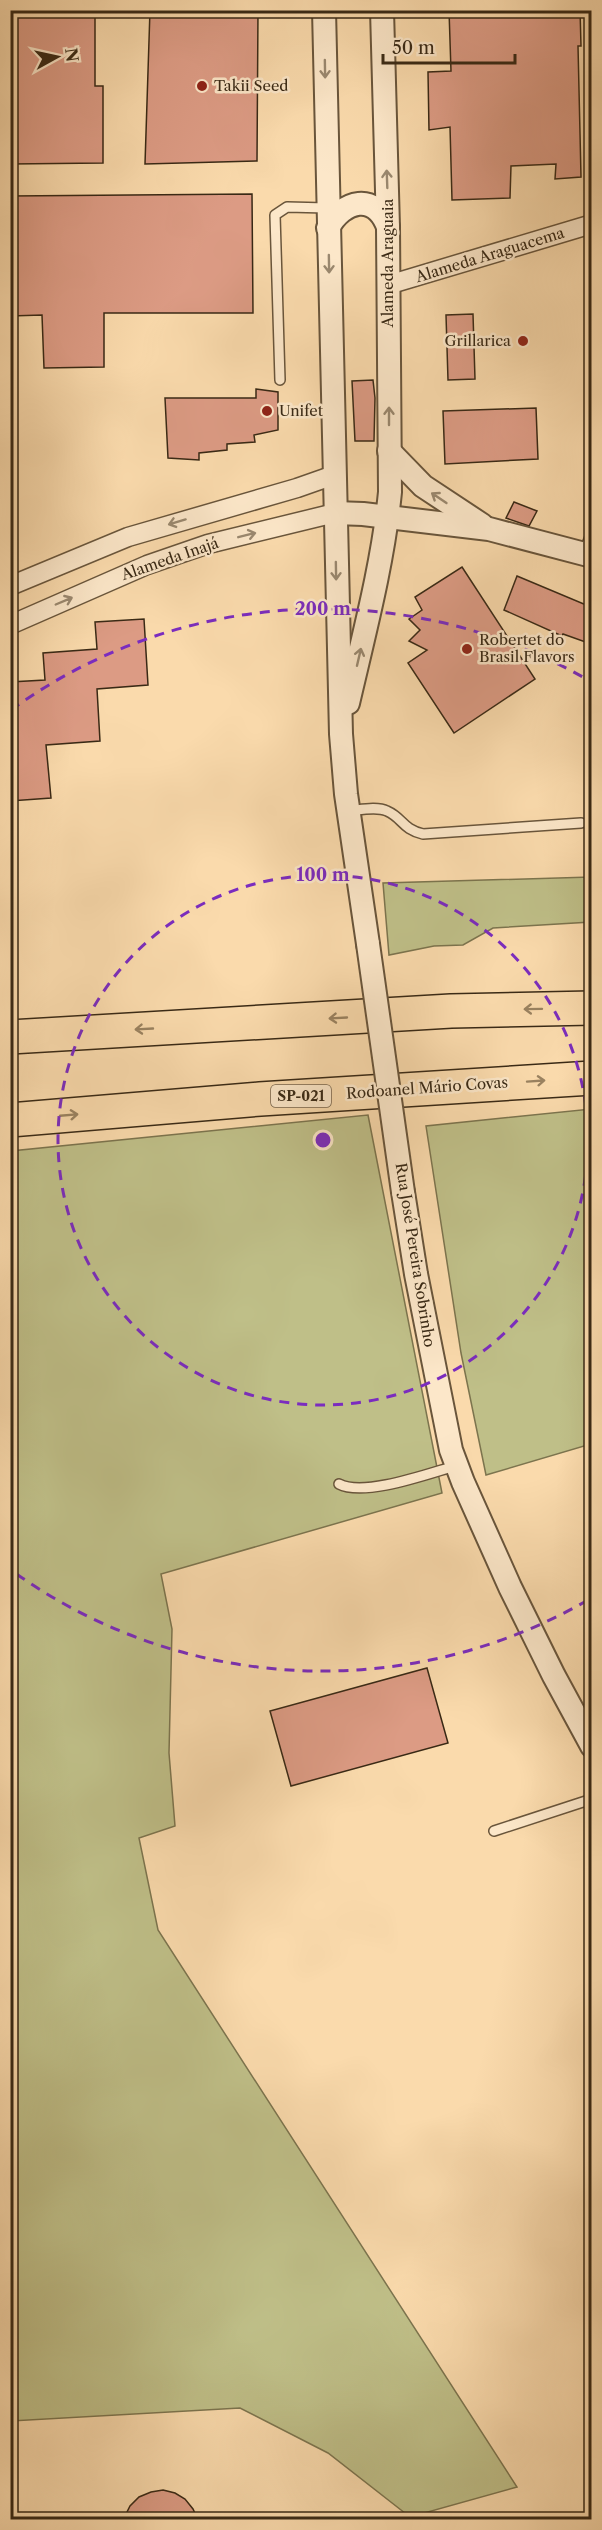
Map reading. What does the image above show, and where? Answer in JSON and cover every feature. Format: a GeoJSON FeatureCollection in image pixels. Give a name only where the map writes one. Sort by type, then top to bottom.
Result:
{"type":"FeatureCollection","features":[{"type":"Feature","properties":{"kind":"highway"},"geometry":{"type":"LineString","coordinates":[[10,1037],[451,1011],[591,1008]]}},
{"type":"Feature","properties":{"kind":"highway","name":"Rodoanel Mário Covas"},"geometry":{"type":"LineString","coordinates":[[10,1120],[260,1099],[591,1078]]}},
{"type":"Feature","properties":{"kind":"street"},"geometry":{"type":"LineString","coordinates":[[324,10],[335,513],[387,516],[489,529],[587,555]]}},
{"type":"Feature","properties":{"kind":"street","name":"Alameda Araguaia"},"geometry":{"type":"LineString","coordinates":[[382,10],[388,227],[387,516]]}},
{"type":"Feature","properties":{"kind":"street"},"geometry":{"type":"LineString","coordinates":[[328,218],[340,210],[359,203],[378,210],[385,218],[388,227]]}},
{"type":"Feature","properties":{"kind":"street","name":"Alameda Araguacema"},"geometry":{"type":"LineString","coordinates":[[388,285],[591,224]]}},
{"type":"Feature","properties":{"kind":"street"},"geometry":{"type":"LineString","coordinates":[[389,451],[423,486],[489,529]]}},
{"type":"Feature","properties":{"kind":"street","name":"Alameda Inajá"},"geometry":{"type":"LineString","coordinates":[[10,586],[128,537],[334,475]]}},
{"type":"Feature","properties":{"kind":"street","name":"Alameda Inajá"},"geometry":{"type":"LineString","coordinates":[[10,625],[147,565],[208,544],[335,513]]}},
{"type":"Feature","properties":{"kind":"street","name":"Rua José Pereira Sobrinho"},"geometry":{"type":"LineString","coordinates":[[335,513],[341,734],[348,811],[404,1192],[440,1398],[457,1466],[510,1587],[591,1744]]}},
{"type":"Feature","properties":{"kind":"street","name":"Rua José Pereira Sobrinho"},"geometry":{"type":"LineString","coordinates":[[341,734],[367,620],[387,516]]}},
{"type":"Feature","properties":{"kind":"lane"},"geometry":{"type":"LineString","coordinates":[[280,380],[275,215],[287,207],[328,218]]}},
{"type":"Feature","properties":{"kind":"lane"},"geometry":{"type":"LineString","coordinates":[[587,555],[591,532]]}},
{"type":"Feature","properties":{"kind":"lane"},"geometry":{"type":"LineString","coordinates":[[348,811],[382,809],[390,812],[410,831],[423,834],[581,822]]}},
{"type":"Feature","properties":{"kind":"lane"},"geometry":{"type":"LineString","coordinates":[[339,1484],[349,1489],[364,1489],[457,1466]]}},
{"type":"Feature","properties":{"kind":"lane"},"geometry":{"type":"LineString","coordinates":[[494,1831],[591,1799]]}},
{"type":"Feature","properties":{"kind":"green space"},"geometry":{"type":"Polygon","coordinates":[[[591,877],[591,922],[493,928],[463,945],[434,946],[389,955],[383,883],[591,877]]]}},
{"type":"Feature","properties":{"kind":"green space"},"geometry":{"type":"Polygon","coordinates":[[[591,1109],[591,1444],[486,1475],[461,1353],[426,1126],[591,1109]]]}},
{"type":"Feature","properties":{"kind":"green space"},"geometry":{"type":"Polygon","coordinates":[[[368,1115],[442,1493],[161,1574],[172,1629],[169,1753],[175,1826],[139,1838],[158,1930],[517,2487],[410,2517],[328,2453],[240,2408],[11,2421],[11,1151],[368,1115]]]}},
{"type":"Feature","properties":{"kind":"building"},"geometry":{"type":"Polygon","coordinates":[[[10,10],[95,10],[95,86],[103,86],[103,163],[10,164],[10,10]]]}},
{"type":"Feature","properties":{"kind":"building","name":"Takii Seed"},"geometry":{"type":"Polygon","coordinates":[[[150,10],[258,10],[257,161],[145,164],[150,10]]]}},
{"type":"Feature","properties":{"kind":"building"},"geometry":{"type":"Polygon","coordinates":[[[449,10],[580,10],[581,46],[578,46],[581,177],[555,179],[556,164],[511,166],[510,198],[452,200],[450,127],[429,130],[428,72],[451,71],[449,10]]]}},
{"type":"Feature","properties":{"kind":"building"},"geometry":{"type":"Polygon","coordinates":[[[252,194],[253,313],[104,313],[104,367],[44,368],[42,315],[10,316],[10,196],[252,194]]]}},
{"type":"Feature","properties":{"kind":"building"},"geometry":{"type":"Polygon","coordinates":[[[473,314],[475,379],[448,380],[446,315],[473,314]]]}},
{"type":"Feature","properties":{"kind":"building"},"geometry":{"type":"Polygon","coordinates":[[[373,380],[374,441],[355,441],[352,381],[373,380]]]}},
{"type":"Feature","properties":{"kind":"building"},"geometry":{"type":"Polygon","coordinates":[[[256,389],[278,392],[278,430],[254,435],[255,442],[227,444],[227,450],[199,453],[199,460],[168,458],[165,398],[256,398],[256,389]]]}},
{"type":"Feature","properties":{"kind":"building"},"geometry":{"type":"Polygon","coordinates":[[[536,408],[538,459],[445,464],[443,411],[536,408]]]}},
{"type":"Feature","properties":{"kind":"building"},"geometry":{"type":"Polygon","coordinates":[[[514,502],[537,511],[529,526],[506,518],[514,502]]]}},
{"type":"Feature","properties":{"kind":"building","name":"Robertet do Brasil Flavors"},"geometry":{"type":"Polygon","coordinates":[[[462,567],[535,679],[454,733],[408,663],[427,650],[409,641],[420,630],[409,619],[422,610],[415,597],[462,567]]]}},
{"type":"Feature","properties":{"kind":"building"},"geometry":{"type":"Polygon","coordinates":[[[517,576],[591,607],[591,644],[563,634],[562,636],[504,610],[517,576]]]}},
{"type":"Feature","properties":{"kind":"building"},"geometry":{"type":"Polygon","coordinates":[[[144,619],[148,685],[97,689],[100,741],[46,745],[51,798],[10,801],[10,682],[45,680],[43,653],[97,649],[95,622],[144,619]]]}},
{"type":"Feature","properties":{"kind":"building"},"geometry":{"type":"Polygon","coordinates":[[[427,1668],[448,1743],[291,1786],[270,1711],[427,1668]]]}},
{"type":"Feature","properties":{"kind":"building"},"geometry":{"type":"Polygon","coordinates":[[[163,2490],[185,2499],[198,2520],[123,2520],[130,2506],[139,2497],[163,2490]]]}},
{"type":"Feature","properties":{"kind":"place","name":"Takii Seed"},"geometry":{"type":"Point","coordinates":[202,86]}},
{"type":"Feature","properties":{"kind":"place","name":"Grillarica"},"geometry":{"type":"Point","coordinates":[523,341]}},
{"type":"Feature","properties":{"kind":"place","name":"Unifet"},"geometry":{"type":"Point","coordinates":[267,411]}},
{"type":"Feature","properties":{"kind":"place","name":"Robertet do Brasil Flavors"},"geometry":{"type":"Point","coordinates":[467,649]}}]}
